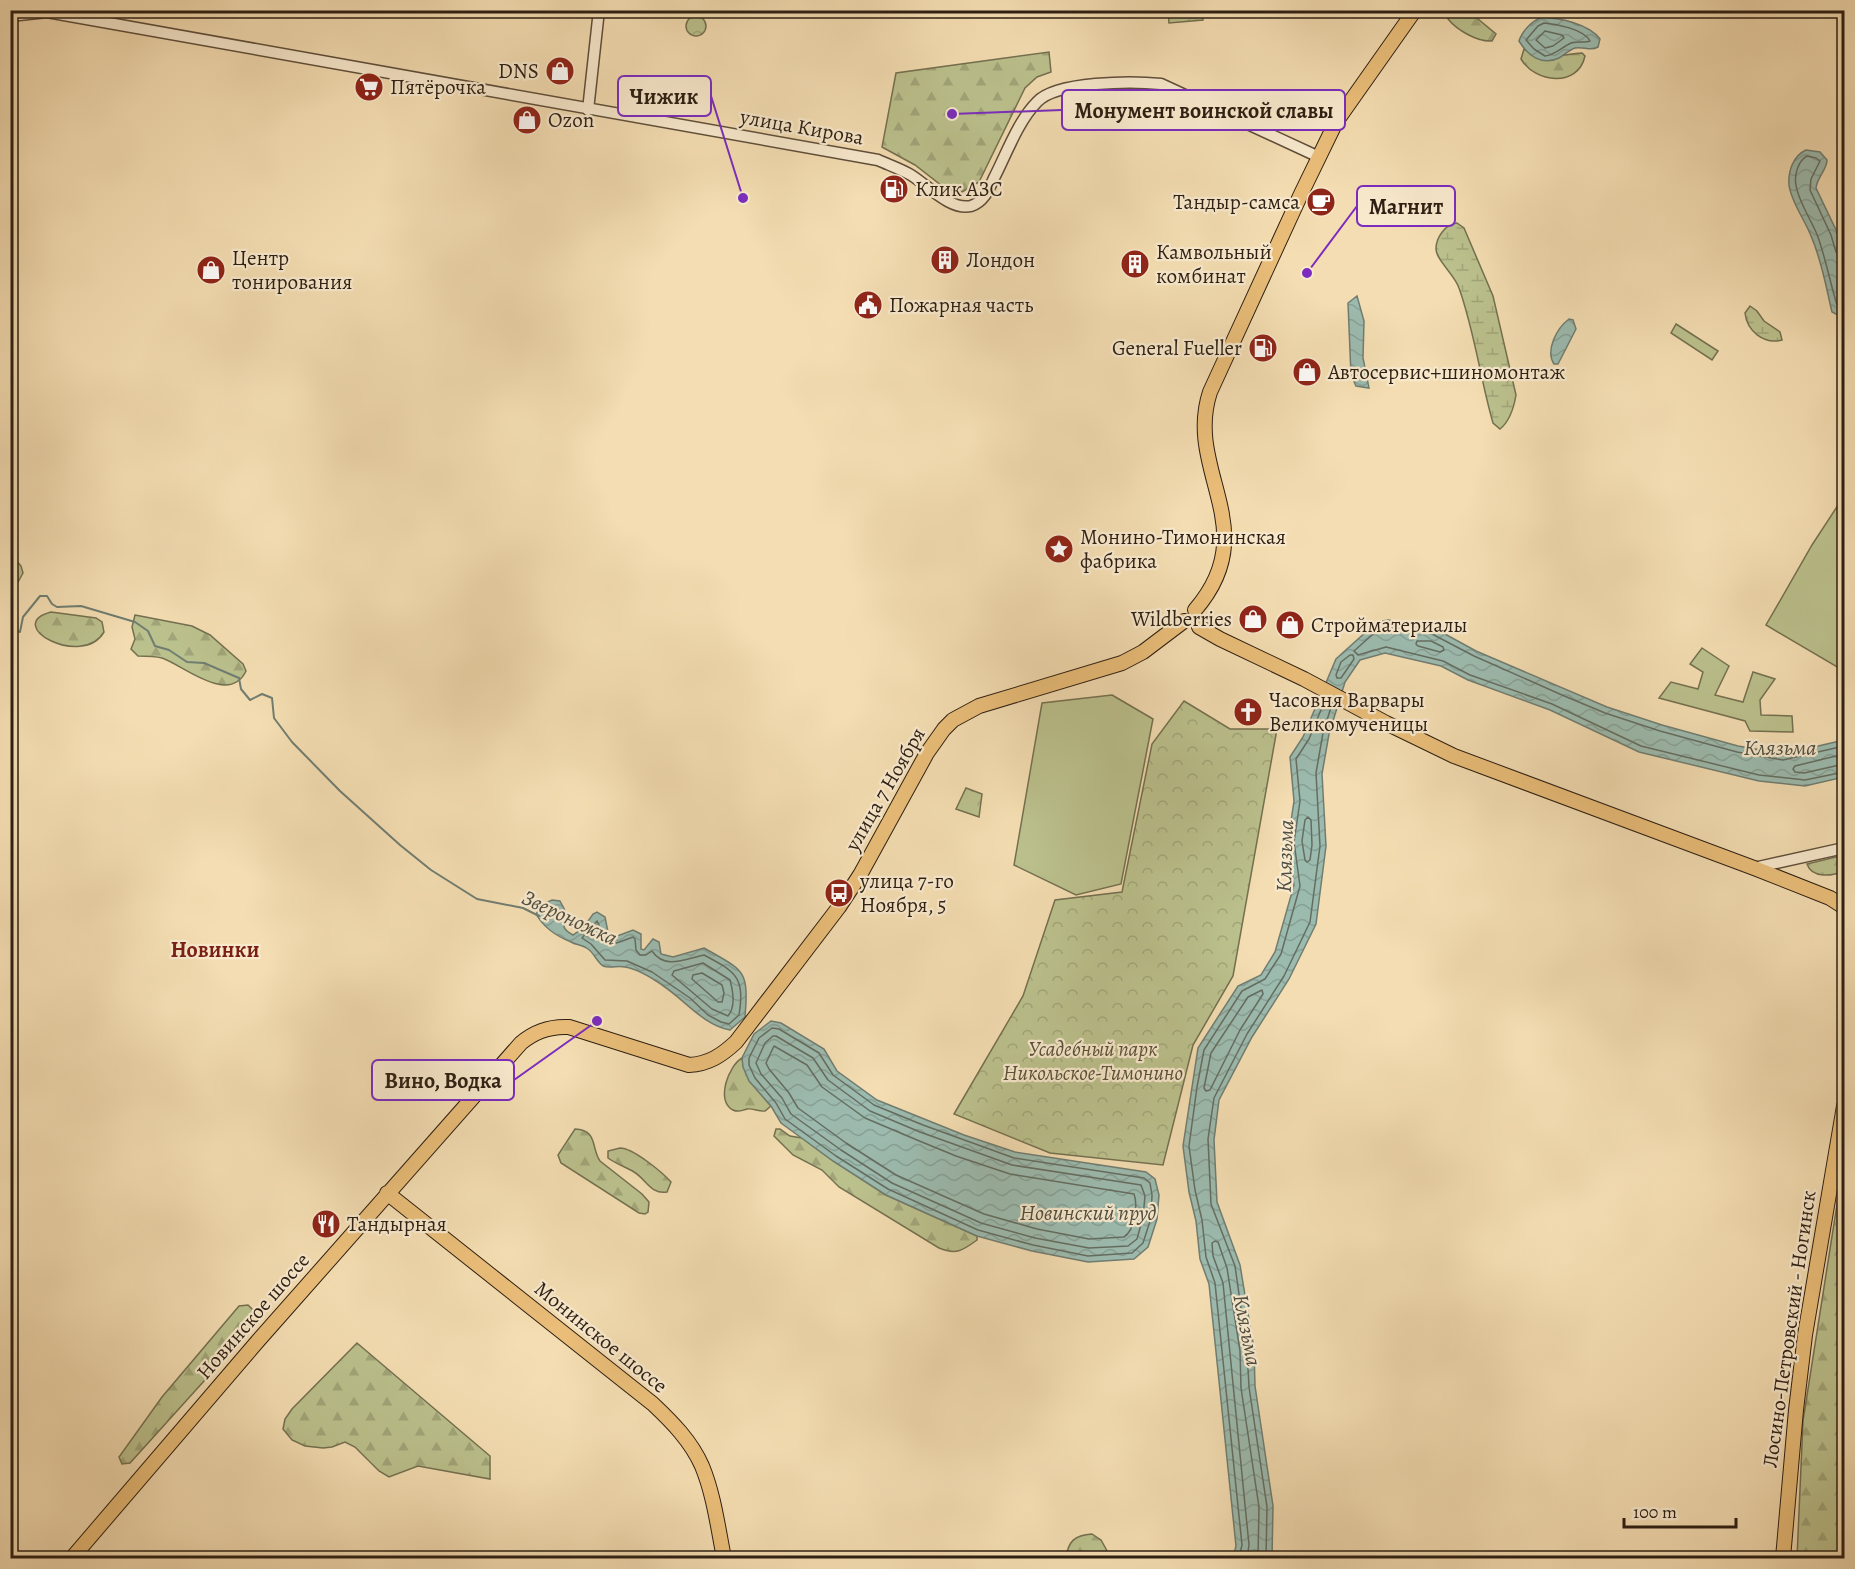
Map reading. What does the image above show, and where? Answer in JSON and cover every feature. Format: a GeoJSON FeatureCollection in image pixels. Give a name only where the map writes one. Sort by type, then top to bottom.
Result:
{"type":"FeatureCollection","features":[{"type":"Feature","properties":{"kind":"main road"},"geometry":{"type":"LineString","coordinates":[[1415,10],[1343,111],[1319,157],[1218,373],[1206,406],[1206,440],[1225,529],[1220,569],[1208,594],[1195,610],[1186,612],[1184,621],[1190,628],[1199,627],[1454,756],[1754,868],[1830,898],[1845,907]]}},
{"type":"Feature","properties":{"kind":"main road"},"geometry":{"type":"LineString","coordinates":[[1172,630],[1190,607],[1208,594]]}},
{"type":"Feature","properties":{"kind":"main road"},"geometry":{"type":"LineString","coordinates":[[1195,610],[1202,617],[1199,627]]}},
{"type":"Feature","properties":{"kind":"main road","name":"улица 7 Ноября"},"geometry":{"type":"LineString","coordinates":[[546,1029],[557,1026],[578,1028],[689,1065],[707,1062],[721,1056],[736,1042],[839,907],[866,864],[936,738],[953,720],[979,706],[1122,663],[1143,652],[1184,621]]}},
{"type":"Feature","properties":{"kind":"main road","name":"Новинское шоссе"},"geometry":{"type":"LineString","coordinates":[[72,1558],[387,1193],[521,1043],[529,1036],[546,1029]]}},
{"type":"Feature","properties":{"kind":"main road","name":"Лосино-Петровский - Ногинск"},"geometry":{"type":"LineString","coordinates":[[1783,1558],[1805,1335],[1845,1106]]}},
{"type":"Feature","properties":{"kind":"main road","name":"Монинское шоссе"},"geometry":{"type":"LineString","coordinates":[[387,1193],[653,1404],[679,1430],[702,1467],[708,1484],[724,1558]]}},
{"type":"Feature","properties":{"kind":"street"},"geometry":{"type":"LineString","coordinates":[[588,110],[598,10]]}},
{"type":"Feature","properties":{"kind":"street","name":"улица Кирова"},"geometry":{"type":"LineString","coordinates":[[10,16],[47,12],[878,160],[911,175],[951,204],[971,206],[984,197],[1027,114],[1039,100],[1048,93],[1081,86],[1161,84],[1319,157]]}},
{"type":"Feature","properties":{"kind":"street"},"geometry":{"type":"LineString","coordinates":[[1754,868],[1845,848]]}},
{"type":"Feature","properties":{"kind":"green space"},"geometry":{"type":"Polygon","coordinates":[[[1168,11],[1202,11],[1203,20],[1169,23],[1168,11]]]}},
{"type":"Feature","properties":{"kind":"green space"},"geometry":{"type":"Polygon","coordinates":[[[1449,11],[1479,11],[1478,19],[1496,34],[1492,41],[1480,40],[1462,31],[1448,19],[1449,11]]]}},
{"type":"Feature","properties":{"kind":"green space"},"geometry":{"type":"Polygon","coordinates":[[[696,16],[703,19],[706,26],[703,33],[696,36],[689,33],[686,26],[689,19],[696,16]]]}},
{"type":"Feature","properties":{"kind":"green space"},"geometry":{"type":"Polygon","coordinates":[[[1524,49],[1545,57],[1582,53],[1585,56],[1581,66],[1574,73],[1565,77],[1546,77],[1527,67],[1521,59],[1524,49]]]}},
{"type":"Feature","properties":{"kind":"green space"},"geometry":{"type":"Polygon","coordinates":[[[1049,52],[1051,72],[1037,77],[1025,88],[979,182],[962,192],[946,189],[915,165],[882,147],[896,73],[1049,52]]]}},
{"type":"Feature","properties":{"kind":"green space"},"geometry":{"type":"Polygon","coordinates":[[[1457,223],[1464,228],[1493,296],[1516,395],[1511,413],[1500,429],[1493,423],[1459,288],[1442,263],[1436,249],[1442,232],[1457,223]]]}},
{"type":"Feature","properties":{"kind":"green space"},"geometry":{"type":"Polygon","coordinates":[[[1750,306],[1764,321],[1780,332],[1782,340],[1769,340],[1753,331],[1746,320],[1745,313],[1750,306]]]}},
{"type":"Feature","properties":{"kind":"green space"},"geometry":{"type":"Polygon","coordinates":[[[1676,324],[1718,351],[1712,360],[1671,333],[1676,324]]]}},
{"type":"Feature","properties":{"kind":"green space"},"geometry":{"type":"Polygon","coordinates":[[[1844,496],[1844,671],[1766,625],[1812,545],[1844,496]]]}},
{"type":"Feature","properties":{"kind":"green space"},"geometry":{"type":"Polygon","coordinates":[[[11,554],[21,566],[23,573],[11,595],[11,554]]]}},
{"type":"Feature","properties":{"kind":"green space"},"geometry":{"type":"Polygon","coordinates":[[[51,612],[96,618],[102,622],[104,632],[93,642],[80,646],[51,641],[40,634],[36,626],[38,618],[51,612]]]}},
{"type":"Feature","properties":{"kind":"green space"},"geometry":{"type":"Polygon","coordinates":[[[135,615],[192,626],[210,635],[243,664],[246,671],[238,681],[229,685],[217,684],[162,658],[138,656],[131,649],[135,639],[132,627],[135,615]]]}},
{"type":"Feature","properties":{"kind":"green space"},"geometry":{"type":"Polygon","coordinates":[[[1702,648],[1729,666],[1715,695],[1743,702],[1753,672],[1775,679],[1760,700],[1761,715],[1792,716],[1793,732],[1750,731],[1745,721],[1659,698],[1671,682],[1698,689],[1703,672],[1690,664],[1702,648]]]}},
{"type":"Feature","properties":{"kind":"green space"},"geometry":{"type":"Polygon","coordinates":[[[1112,695],[1153,719],[1121,884],[1076,895],[1014,865],[1042,703],[1112,695]]]}},
{"type":"Feature","properties":{"kind":"green space","name":"Усадебный парк Никольское-Тимонино"},"geometry":{"type":"Polygon","coordinates":[[[1184,701],[1230,729],[1277,729],[1233,976],[1193,1045],[1163,1165],[1050,1153],[954,1114],[1023,996],[1055,900],[1122,892],[1152,744],[1184,701]]]}},
{"type":"Feature","properties":{"kind":"green space"},"geometry":{"type":"Polygon","coordinates":[[[966,788],[982,794],[979,817],[956,809],[966,788]]]}},
{"type":"Feature","properties":{"kind":"green space"},"geometry":{"type":"Polygon","coordinates":[[[1844,855],[1844,871],[1834,874],[1818,874],[1813,872],[1807,864],[1844,855]]]}},
{"type":"Feature","properties":{"kind":"green space"},"geometry":{"type":"Polygon","coordinates":[[[742,1058],[749,1078],[771,1106],[765,1111],[733,1110],[725,1099],[729,1075],[742,1058]]]}},
{"type":"Feature","properties":{"kind":"green space"},"geometry":{"type":"Polygon","coordinates":[[[575,1129],[582,1130],[591,1136],[600,1161],[642,1194],[649,1202],[648,1212],[639,1213],[561,1163],[558,1155],[575,1129]]]}},
{"type":"Feature","properties":{"kind":"green space"},"geometry":{"type":"Polygon","coordinates":[[[776,1129],[790,1136],[802,1138],[886,1195],[977,1236],[977,1240],[959,1251],[939,1248],[839,1187],[822,1170],[793,1155],[774,1136],[776,1129]]]}},
{"type":"Feature","properties":{"kind":"green space"},"geometry":{"type":"Polygon","coordinates":[[[620,1148],[639,1156],[667,1178],[671,1182],[667,1192],[653,1189],[634,1172],[608,1158],[608,1151],[620,1148]]]}},
{"type":"Feature","properties":{"kind":"green space"},"geometry":{"type":"Polygon","coordinates":[[[1844,1160],[1844,1558],[1797,1558],[1803,1421],[1844,1160]]]}},
{"type":"Feature","properties":{"kind":"green space"},"geometry":{"type":"Polygon","coordinates":[[[248,1305],[254,1311],[251,1329],[130,1463],[122,1464],[119,1457],[162,1397],[239,1306],[248,1305]]]}},
{"type":"Feature","properties":{"kind":"green space"},"geometry":{"type":"Polygon","coordinates":[[[357,1343],[490,1456],[490,1479],[418,1466],[389,1477],[379,1471],[355,1447],[345,1442],[323,1448],[305,1446],[292,1440],[283,1429],[285,1419],[357,1343]]]}},
{"type":"Feature","properties":{"kind":"green space"},"geometry":{"type":"Polygon","coordinates":[[[1092,1534],[1101,1540],[1111,1558],[1066,1558],[1073,1540],[1092,1534]]]}},
{"type":"Feature","properties":{"kind":"water"},"geometry":{"type":"Polygon","coordinates":[[[1542,17],[1565,20],[1589,29],[1600,39],[1598,47],[1575,48],[1553,60],[1536,58],[1519,41],[1528,27],[1542,17]]]}},
{"type":"Feature","properties":{"kind":"water"},"geometry":{"type":"Polygon","coordinates":[[[1806,150],[1820,152],[1827,160],[1816,188],[1837,232],[1844,259],[1844,310],[1838,315],[1832,312],[1818,255],[1792,198],[1789,185],[1792,164],[1806,150]]]}},
{"type":"Feature","properties":{"kind":"water"},"geometry":{"type":"Polygon","coordinates":[[[1357,296],[1364,321],[1363,358],[1369,388],[1356,386],[1351,375],[1348,303],[1357,296]]]}},
{"type":"Feature","properties":{"kind":"water"},"geometry":{"type":"Polygon","coordinates":[[[1569,319],[1573,320],[1576,329],[1558,364],[1554,364],[1551,352],[1554,340],[1560,328],[1569,319]]]}},
{"type":"Feature","properties":{"kind":"water","name":"Клязьма"},"geometry":{"type":"Polygon","coordinates":[[[1388,620],[1434,628],[1476,651],[1607,707],[1738,746],[1784,754],[1844,740],[1844,777],[1805,786],[1759,781],[1639,752],[1550,710],[1468,680],[1441,666],[1385,653],[1360,660],[1345,682],[1329,734],[1322,774],[1326,846],[1316,924],[1289,979],[1252,1037],[1219,1100],[1214,1140],[1217,1202],[1240,1265],[1254,1349],[1255,1386],[1273,1506],[1272,1558],[1233,1558],[1236,1546],[1209,1284],[1200,1259],[1183,1146],[1198,1048],[1238,986],[1261,975],[1275,952],[1294,885],[1288,841],[1294,801],[1290,757],[1303,737],[1336,659],[1377,622],[1388,620]]]}},
{"type":"Feature","properties":{"kind":"water"},"geometry":{"type":"Polygon","coordinates":[[[552,900],[560,901],[565,911],[564,927],[573,935],[584,927],[597,912],[605,917],[609,937],[633,930],[641,934],[641,949],[644,950],[653,939],[659,942],[661,954],[673,957],[704,948],[728,962],[736,967],[744,980],[745,1017],[730,1030],[720,1027],[703,1018],[645,974],[620,966],[603,966],[588,949],[555,934],[539,919],[536,914],[543,904],[552,900]]]}},
{"type":"Feature","properties":{"kind":"water","name":"Новинский пруд"},"geometry":{"type":"Polygon","coordinates":[[[771,1021],[781,1023],[824,1049],[837,1071],[877,1100],[964,1135],[1015,1152],[1146,1172],[1155,1179],[1159,1195],[1157,1219],[1148,1247],[1134,1259],[1088,1262],[1032,1251],[977,1236],[886,1195],[833,1161],[781,1123],[771,1106],[749,1081],[742,1058],[754,1034],[771,1021]]]}},
{"type":"Feature","properties":{"kind":"waterway","name":"Звероножка"},"geometry":{"type":"LineString","coordinates":[[10,595],[10,602]]}},
{"type":"Feature","properties":{"kind":"waterway","name":"Звероножка"},"geometry":{"type":"LineString","coordinates":[[10,628],[20,632],[23,617],[40,596],[47,596],[57,607],[81,606],[135,622],[148,631],[155,646],[169,650],[187,662],[204,663],[239,678],[241,689],[250,700],[262,694],[272,698],[274,718],[292,742],[340,791],[431,870],[477,899],[523,908],[539,916]]}},
{"type":"Feature","properties":{"kind":"place","name":"DNS"},"geometry":{"type":"Point","coordinates":[560,71]}},
{"type":"Feature","properties":{"kind":"place","name":"Пятёрочка"},"geometry":{"type":"Point","coordinates":[369,87]}},
{"type":"Feature","properties":{"kind":"place","name":"Монумент воинской славы"},"geometry":{"type":"Point","coordinates":[952,114]}},
{"type":"Feature","properties":{"kind":"place","name":"Ozon"},"geometry":{"type":"Point","coordinates":[527,120]}},
{"type":"Feature","properties":{"kind":"place","name":"Клик АЗС"},"geometry":{"type":"Point","coordinates":[894,189]}},
{"type":"Feature","properties":{"kind":"place","name":"Чижик"},"geometry":{"type":"Point","coordinates":[743,198]}},
{"type":"Feature","properties":{"kind":"place","name":"Тандыр-самса"},"geometry":{"type":"Point","coordinates":[1321,202]}},
{"type":"Feature","properties":{"kind":"place","name":"Лондон"},"geometry":{"type":"Point","coordinates":[945,260]}},
{"type":"Feature","properties":{"kind":"place","name":"Камвольный комбинат"},"geometry":{"type":"Point","coordinates":[1135,264]}},
{"type":"Feature","properties":{"kind":"place","name":"Центр тонирования"},"geometry":{"type":"Point","coordinates":[211,270]}},
{"type":"Feature","properties":{"kind":"place","name":"Магнит"},"geometry":{"type":"Point","coordinates":[1307,273]}},
{"type":"Feature","properties":{"kind":"place","name":"Пожарная часть"},"geometry":{"type":"Point","coordinates":[868,305]}},
{"type":"Feature","properties":{"kind":"place","name":"General Fueller"},"geometry":{"type":"Point","coordinates":[1263,348]}},
{"type":"Feature","properties":{"kind":"place","name":"Автосервис+шиномонтаж"},"geometry":{"type":"Point","coordinates":[1307,372]}},
{"type":"Feature","properties":{"kind":"place","name":"Монино-Тимонинская фабрика"},"geometry":{"type":"Point","coordinates":[1059,549]}},
{"type":"Feature","properties":{"kind":"place","name":"Wildberries"},"geometry":{"type":"Point","coordinates":[1253,619]}},
{"type":"Feature","properties":{"kind":"place","name":"Стройматериалы"},"geometry":{"type":"Point","coordinates":[1290,625]}},
{"type":"Feature","properties":{"kind":"place","name":"Часовня Варвары Великомученицы"},"geometry":{"type":"Point","coordinates":[1248,712]}},
{"type":"Feature","properties":{"kind":"place","name":"улица 7-го Ноября, 5"},"geometry":{"type":"Point","coordinates":[839,893]}},
{"type":"Feature","properties":{"kind":"place","name":"Вино, Водка"},"geometry":{"type":"Point","coordinates":[597,1021]}},
{"type":"Feature","properties":{"kind":"place","name":"Тандырная"},"geometry":{"type":"Point","coordinates":[326,1224]}},
{"type":"Feature","properties":{"kind":"district","name":"Новинки"},"geometry":{"type":"Point","coordinates":[215,949]}}]}
